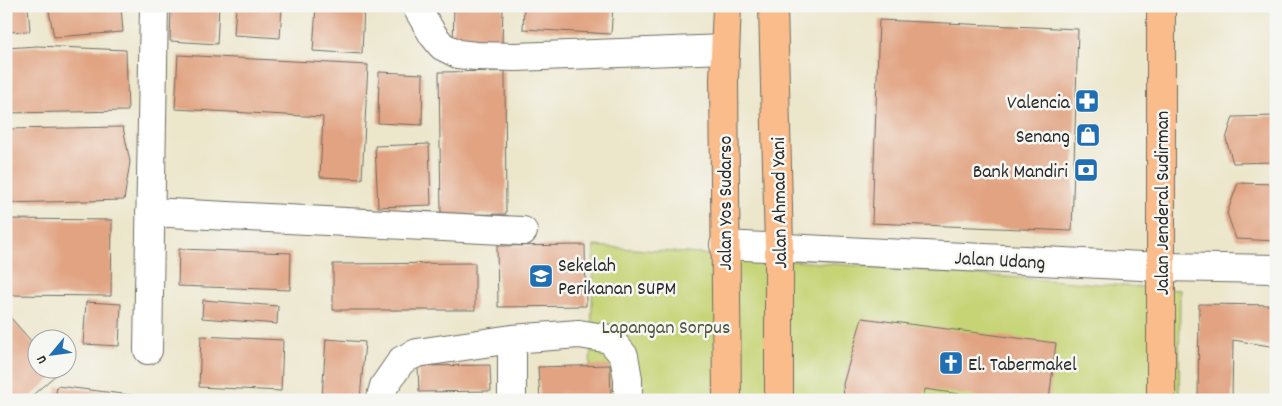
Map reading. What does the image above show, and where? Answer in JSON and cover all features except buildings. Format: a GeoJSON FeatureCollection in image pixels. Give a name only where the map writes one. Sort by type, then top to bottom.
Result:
{"type":"FeatureCollection","features":[{"type":"Feature","properties":{"kind":"main road","name":"Jalan Yos Sudarso"},"geometry":{"type":"LineString","coordinates":[[726,400],[724,79],[727,6]]}},
{"type":"Feature","properties":{"kind":"main road","name":"Jalan Ahmad Yani"},"geometry":{"type":"LineString","coordinates":[[773,6],[779,247],[779,400]]}},
{"type":"Feature","properties":{"kind":"main road","name":"Jalan Jenderal Sudirman"},"geometry":{"type":"LineString","coordinates":[[1161,6],[1161,400]]}},
{"type":"Feature","properties":{"kind":"street"},"geometry":{"type":"LineString","coordinates":[[148,350],[154,6]]}},
{"type":"Feature","properties":{"kind":"street"},"geometry":{"type":"LineString","coordinates":[[416,6],[433,35],[442,46],[458,54],[516,57],[725,49]]}},
{"type":"Feature","properties":{"kind":"street"},"geometry":{"type":"LineString","coordinates":[[150,212],[523,231]]}},
{"type":"Feature","properties":{"kind":"street","name":"Jalan Udang"},"geometry":{"type":"LineString","coordinates":[[724,246],[779,247],[1162,267],[1276,269]]}},
{"type":"Feature","properties":{"kind":"street"},"geometry":{"type":"LineString","coordinates":[[380,400],[384,386],[402,360],[417,353],[512,339],[579,334],[610,339],[624,356],[628,379],[628,400]]}},
{"type":"Feature","properties":{"kind":"street"},"geometry":{"type":"LineString","coordinates":[[512,339],[512,400]]}},
{"type":"Feature","properties":{"kind":"green space","name":"Lapangan Sorpus"},"geometry":{"type":"Polygon","coordinates":[[[594,246],[1180,290],[1179,400],[589,400],[594,246]]]}},
{"type":"Feature","properties":{"kind":"place","name":"Valencia"},"geometry":{"type":"Point","coordinates":[1087,101]}},
{"type":"Feature","properties":{"kind":"place","name":"Senang"},"geometry":{"type":"Point","coordinates":[1088,135]}},
{"type":"Feature","properties":{"kind":"place","name":"Bank Mandiri"},"geometry":{"type":"Point","coordinates":[1086,170]}},
{"type":"Feature","properties":{"kind":"place","name":"Sekelah Perikanan SUPM"},"geometry":{"type":"Point","coordinates":[541,276]}},
{"type":"Feature","properties":{"kind":"place","name":"El. Tabermakel"},"geometry":{"type":"Point","coordinates":[951,363]}}]}
